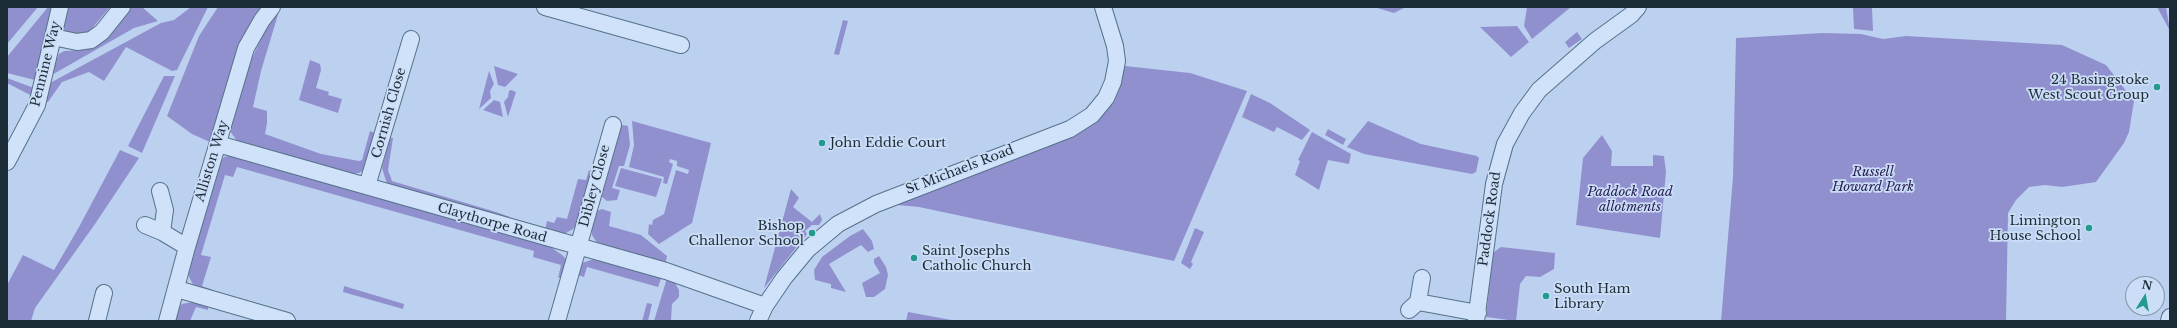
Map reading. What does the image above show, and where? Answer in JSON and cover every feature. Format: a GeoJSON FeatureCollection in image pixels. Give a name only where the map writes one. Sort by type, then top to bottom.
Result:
{"type":"FeatureCollection","features":[{"type":"Feature","properties":{"kind":"street","name":"Pennine Way"},"geometry":{"type":"LineString","coordinates":[[7,162],[37,105],[60,7]]}},
{"type":"Feature","properties":{"kind":"street"},"geometry":{"type":"LineString","coordinates":[[53,37],[77,42],[91,40],[102,32],[122,7]]}},
{"type":"Feature","properties":{"kind":"street","name":"Alliston Way"},"geometry":{"type":"LineString","coordinates":[[167,321],[215,148],[218,144],[246,48],[262,20],[272,7]]}},
{"type":"Feature","properties":{"kind":"street"},"geometry":{"type":"LineString","coordinates":[[545,7],[681,45]]}},
{"type":"Feature","properties":{"kind":"street","name":"St Michaels Road"},"geometry":{"type":"LineString","coordinates":[[758,321],[765,306],[808,249],[838,224],[876,204],[1070,129],[1092,115],[1106,98],[1113,82],[1117,61],[1115,46],[1103,7]]}},
{"type":"Feature","properties":{"kind":"street","name":"Paddock Road"},"geometry":{"type":"LineString","coordinates":[[1477,317],[1494,184],[1505,144],[1515,125],[1539,90],[1552,76],[1631,15],[1638,7]]}},
{"type":"Feature","properties":{"kind":"street","name":"Cornish Close"},"geometry":{"type":"LineString","coordinates":[[368,186],[411,40]]}},
{"type":"Feature","properties":{"kind":"street","name":"Dibley Close"},"geometry":{"type":"LineString","coordinates":[[557,321],[613,125]]}},
{"type":"Feature","properties":{"kind":"street","name":"Claythorpe Road"},"geometry":{"type":"LineString","coordinates":[[218,144],[666,272],[765,306]]}},
{"type":"Feature","properties":{"kind":"street"},"geometry":{"type":"LineString","coordinates":[[160,191],[165,210],[162,232]]}},
{"type":"Feature","properties":{"kind":"street"},"geometry":{"type":"LineString","coordinates":[[144,225],[162,232],[187,247]]}},
{"type":"Feature","properties":{"kind":"street"},"geometry":{"type":"LineString","coordinates":[[1422,278],[1413,306],[1477,317]]}},
{"type":"Feature","properties":{"kind":"street"},"geometry":{"type":"LineString","coordinates":[[177,289],[287,321]]}},
{"type":"Feature","properties":{"kind":"street"},"geometry":{"type":"LineString","coordinates":[[97,321],[104,293]]}},
{"type":"Feature","properties":{"kind":"street"},"geometry":{"type":"LineString","coordinates":[[2169,321],[2170,317]]}},
{"type":"Feature","properties":{"kind":"green space"},"geometry":{"type":"Polygon","coordinates":[[[7,7],[38,7],[7,44],[7,7]]]}},
{"type":"Feature","properties":{"kind":"green space"},"geometry":{"type":"Polygon","coordinates":[[[48,7],[53,7],[35,80],[7,73],[7,57],[48,7]]]}},
{"type":"Feature","properties":{"kind":"green space"},"geometry":{"type":"Polygon","coordinates":[[[65,7],[110,7],[84,38],[66,33],[62,27],[65,7]]]}},
{"type":"Feature","properties":{"kind":"green space"},"geometry":{"type":"Polygon","coordinates":[[[129,7],[142,7],[158,21],[134,28],[50,76],[53,65],[59,54],[64,51],[80,50],[100,37],[129,7]]]}},
{"type":"Feature","properties":{"kind":"green space"},"geometry":{"type":"Polygon","coordinates":[[[191,7],[208,7],[177,70],[172,71],[126,47],[104,81],[89,72],[62,82],[48,102],[42,100],[50,83],[161,23],[174,20],[191,7]]]}},
{"type":"Feature","properties":{"kind":"green space"},"geometry":{"type":"Polygon","coordinates":[[[218,7],[263,7],[212,143],[192,134],[167,116],[199,36],[218,7]]]}},
{"type":"Feature","properties":{"kind":"green space"},"geometry":{"type":"Polygon","coordinates":[[[277,7],[280,8],[261,71],[253,107],[267,111],[265,134],[321,154],[359,161],[362,160],[370,131],[377,134],[364,170],[359,173],[348,175],[246,145],[237,141],[230,131],[231,119],[244,74],[277,7]]]}},
{"type":"Feature","properties":{"kind":"green space"},"geometry":{"type":"Polygon","coordinates":[[[1374,7],[1406,7],[1394,13],[1374,7]]]}},
{"type":"Feature","properties":{"kind":"green space"},"geometry":{"type":"Polygon","coordinates":[[[1527,7],[1571,7],[1532,39],[1524,26],[1527,7]]]}},
{"type":"Feature","properties":{"kind":"green space"},"geometry":{"type":"Polygon","coordinates":[[[1853,7],[1872,7],[1873,31],[1854,29],[1853,7]]]}},
{"type":"Feature","properties":{"kind":"green space"},"geometry":{"type":"Polygon","coordinates":[[[2157,7],[2166,7],[2170,31],[2157,7]]]}},
{"type":"Feature","properties":{"kind":"green space"},"geometry":{"type":"Polygon","coordinates":[[[843,20],[848,21],[839,55],[834,54],[843,20]]]}},
{"type":"Feature","properties":{"kind":"green space"},"geometry":{"type":"Polygon","coordinates":[[[1517,26],[1529,42],[1511,57],[1480,27],[1517,26]]]}},
{"type":"Feature","properties":{"kind":"green space"},"geometry":{"type":"Polygon","coordinates":[[[1577,32],[1582,39],[1569,48],[1565,42],[1577,32]]]}},
{"type":"Feature","properties":{"kind":"green space","name":"Russell Howard Park"},"geometry":{"type":"Polygon","coordinates":[[[1823,33],[1861,34],[1883,39],[1906,36],[2062,45],[2106,65],[2134,101],[2129,132],[2124,143],[2096,182],[2062,187],[2045,185],[2029,187],[2016,200],[2008,213],[2006,321],[1721,321],[1733,177],[1736,38],[1823,33]]]}},
{"type":"Feature","properties":{"kind":"green space"},"geometry":{"type":"Polygon","coordinates":[[[310,60],[320,64],[321,70],[316,88],[329,92],[328,95],[342,99],[338,113],[299,100],[310,60]]]}},
{"type":"Feature","properties":{"kind":"green space"},"geometry":{"type":"Polygon","coordinates":[[[494,66],[518,74],[505,87],[498,85],[494,66]]]}},
{"type":"Feature","properties":{"kind":"green space"},"geometry":{"type":"Polygon","coordinates":[[[1125,66],[1190,73],[1247,91],[1174,261],[919,207],[886,204],[1099,119],[1114,101],[1125,66]]]}},
{"type":"Feature","properties":{"kind":"green space"},"geometry":{"type":"Polygon","coordinates":[[[489,71],[494,84],[490,91],[491,98],[479,109],[489,71]]]}},
{"type":"Feature","properties":{"kind":"green space"},"geometry":{"type":"Polygon","coordinates":[[[164,76],[175,76],[142,153],[128,146],[164,76]]]}},
{"type":"Feature","properties":{"kind":"green space"},"geometry":{"type":"Polygon","coordinates":[[[7,78],[34,88],[32,96],[7,83],[7,78]]]}},
{"type":"Feature","properties":{"kind":"green space"},"geometry":{"type":"Polygon","coordinates":[[[511,90],[516,92],[508,117],[504,102],[508,97],[509,91],[511,90]]]}},
{"type":"Feature","properties":{"kind":"green space"},"geometry":{"type":"Polygon","coordinates":[[[1251,94],[1270,103],[1310,130],[1302,140],[1277,127],[1274,132],[1242,117],[1251,94]]]}},
{"type":"Feature","properties":{"kind":"green space"},"geometry":{"type":"Polygon","coordinates":[[[494,100],[500,102],[503,117],[483,110],[494,100]]]}},
{"type":"Feature","properties":{"kind":"green space"},"geometry":{"type":"Polygon","coordinates":[[[632,121],[711,143],[692,223],[659,244],[648,234],[649,224],[652,225],[653,220],[664,214],[676,170],[688,174],[689,170],[677,166],[677,161],[670,159],[669,162],[673,164],[667,184],[663,183],[664,177],[629,167],[634,145],[632,121]]]}},
{"type":"Feature","properties":{"kind":"green space"},"geometry":{"type":"Polygon","coordinates":[[[1368,121],[1421,144],[1477,156],[1479,158],[1476,172],[1472,174],[1364,154],[1347,147],[1368,121]]]}},
{"type":"Feature","properties":{"kind":"green space"},"geometry":{"type":"Polygon","coordinates":[[[622,125],[628,126],[630,145],[624,166],[619,166],[612,188],[620,190],[617,200],[607,201],[601,196],[622,125]]]}},
{"type":"Feature","properties":{"kind":"green space"},"geometry":{"type":"Polygon","coordinates":[[[1328,129],[1346,139],[1343,145],[1325,135],[1328,129]]]}},
{"type":"Feature","properties":{"kind":"green space"},"geometry":{"type":"Polygon","coordinates":[[[1312,132],[1351,154],[1349,164],[1328,160],[1319,190],[1295,175],[1300,161],[1298,160],[1312,132]]]}},
{"type":"Feature","properties":{"kind":"green space","name":"Paddock Road allotments"},"geometry":{"type":"Polygon","coordinates":[[[1602,135],[1612,151],[1611,166],[1653,166],[1653,155],[1664,156],[1666,172],[1660,238],[1576,225],[1583,158],[1602,135]]]}},
{"type":"Feature","properties":{"kind":"green space"},"geometry":{"type":"Polygon","coordinates":[[[390,138],[393,138],[388,170],[392,181],[496,212],[510,217],[510,220],[387,184],[382,168],[390,138]]]}},
{"type":"Feature","properties":{"kind":"green space"},"geometry":{"type":"Polygon","coordinates":[[[120,150],[139,158],[95,224],[35,308],[31,321],[7,321],[7,285],[23,255],[54,270],[120,150]]]}},
{"type":"Feature","properties":{"kind":"green space"},"geometry":{"type":"Polygon","coordinates":[[[239,154],[548,245],[566,259],[566,265],[562,277],[558,278],[561,265],[533,257],[534,251],[237,167],[233,177],[225,175],[201,255],[211,257],[202,286],[213,290],[212,294],[194,286],[189,277],[189,267],[217,167],[224,157],[239,154]]]}},
{"type":"Feature","properties":{"kind":"green space"},"geometry":{"type":"Polygon","coordinates":[[[621,168],[662,179],[656,197],[615,186],[621,168]]]}},
{"type":"Feature","properties":{"kind":"green space"},"geometry":{"type":"Polygon","coordinates":[[[589,170],[592,174],[578,223],[573,229],[564,234],[545,230],[547,221],[554,223],[557,217],[567,219],[578,179],[586,180],[589,170]]]}},
{"type":"Feature","properties":{"kind":"green space"},"geometry":{"type":"Polygon","coordinates":[[[791,189],[799,198],[793,207],[812,222],[820,214],[822,220],[819,225],[812,225],[805,231],[807,234],[764,288],[791,189]]]}},
{"type":"Feature","properties":{"kind":"green space"},"geometry":{"type":"Polygon","coordinates":[[[602,209],[611,212],[609,226],[641,235],[667,256],[665,266],[600,247],[592,235],[592,222],[597,211],[602,209]]]}},
{"type":"Feature","properties":{"kind":"green space"},"geometry":{"type":"Polygon","coordinates":[[[1195,228],[1204,232],[1191,262],[1193,264],[1190,269],[1181,263],[1195,228]]]}},
{"type":"Feature","properties":{"kind":"green space"},"geometry":{"type":"Polygon","coordinates":[[[863,229],[872,241],[874,249],[868,252],[861,245],[829,264],[846,292],[831,288],[831,284],[815,280],[814,270],[822,257],[850,236],[863,229]]]}},
{"type":"Feature","properties":{"kind":"green space"},"geometry":{"type":"Polygon","coordinates":[[[1501,247],[1555,253],[1554,269],[1540,277],[1526,276],[1520,284],[1516,321],[1486,317],[1492,260],[1494,252],[1501,247]]]}},
{"type":"Feature","properties":{"kind":"green space"},"geometry":{"type":"Polygon","coordinates":[[[879,256],[886,267],[888,275],[885,289],[874,297],[866,297],[862,283],[880,273],[874,263],[874,259],[879,256]]]}},
{"type":"Feature","properties":{"kind":"green space"},"geometry":{"type":"Polygon","coordinates":[[[597,258],[662,276],[658,287],[587,267],[584,277],[575,274],[582,263],[597,258]]]}},
{"type":"Feature","properties":{"kind":"green space"},"geometry":{"type":"Polygon","coordinates":[[[667,278],[675,283],[679,290],[679,297],[672,304],[671,321],[654,321],[667,278]]]}},
{"type":"Feature","properties":{"kind":"green space"},"geometry":{"type":"Polygon","coordinates":[[[344,286],[404,304],[403,309],[343,292],[344,286]]]}},
{"type":"Feature","properties":{"kind":"green space"},"geometry":{"type":"Polygon","coordinates":[[[192,302],[205,304],[208,307],[208,310],[196,307],[190,321],[173,321],[175,312],[182,304],[192,302]]]}},
{"type":"Feature","properties":{"kind":"green space"},"geometry":{"type":"Polygon","coordinates":[[[647,303],[652,304],[648,321],[642,321],[647,303]]]}},
{"type":"Feature","properties":{"kind":"green space"},"geometry":{"type":"Polygon","coordinates":[[[908,312],[957,321],[906,321],[908,312]]]}},
{"type":"Feature","properties":{"kind":"place","name":"24 Basingstoke West Scout Group"},"geometry":{"type":"Point","coordinates":[2157,87]}},
{"type":"Feature","properties":{"kind":"place","name":"John Eddie Court"},"geometry":{"type":"Point","coordinates":[822,143]}},
{"type":"Feature","properties":{"kind":"place","name":"Limington House School"},"geometry":{"type":"Point","coordinates":[2089,228]}},
{"type":"Feature","properties":{"kind":"place","name":"Bishop Challenor School"},"geometry":{"type":"Point","coordinates":[812,233]}},
{"type":"Feature","properties":{"kind":"place","name":"Saint Josephs Catholic Church"},"geometry":{"type":"Point","coordinates":[914,258]}},
{"type":"Feature","properties":{"kind":"place","name":"South Ham Library"},"geometry":{"type":"Point","coordinates":[1546,296]}}]}
